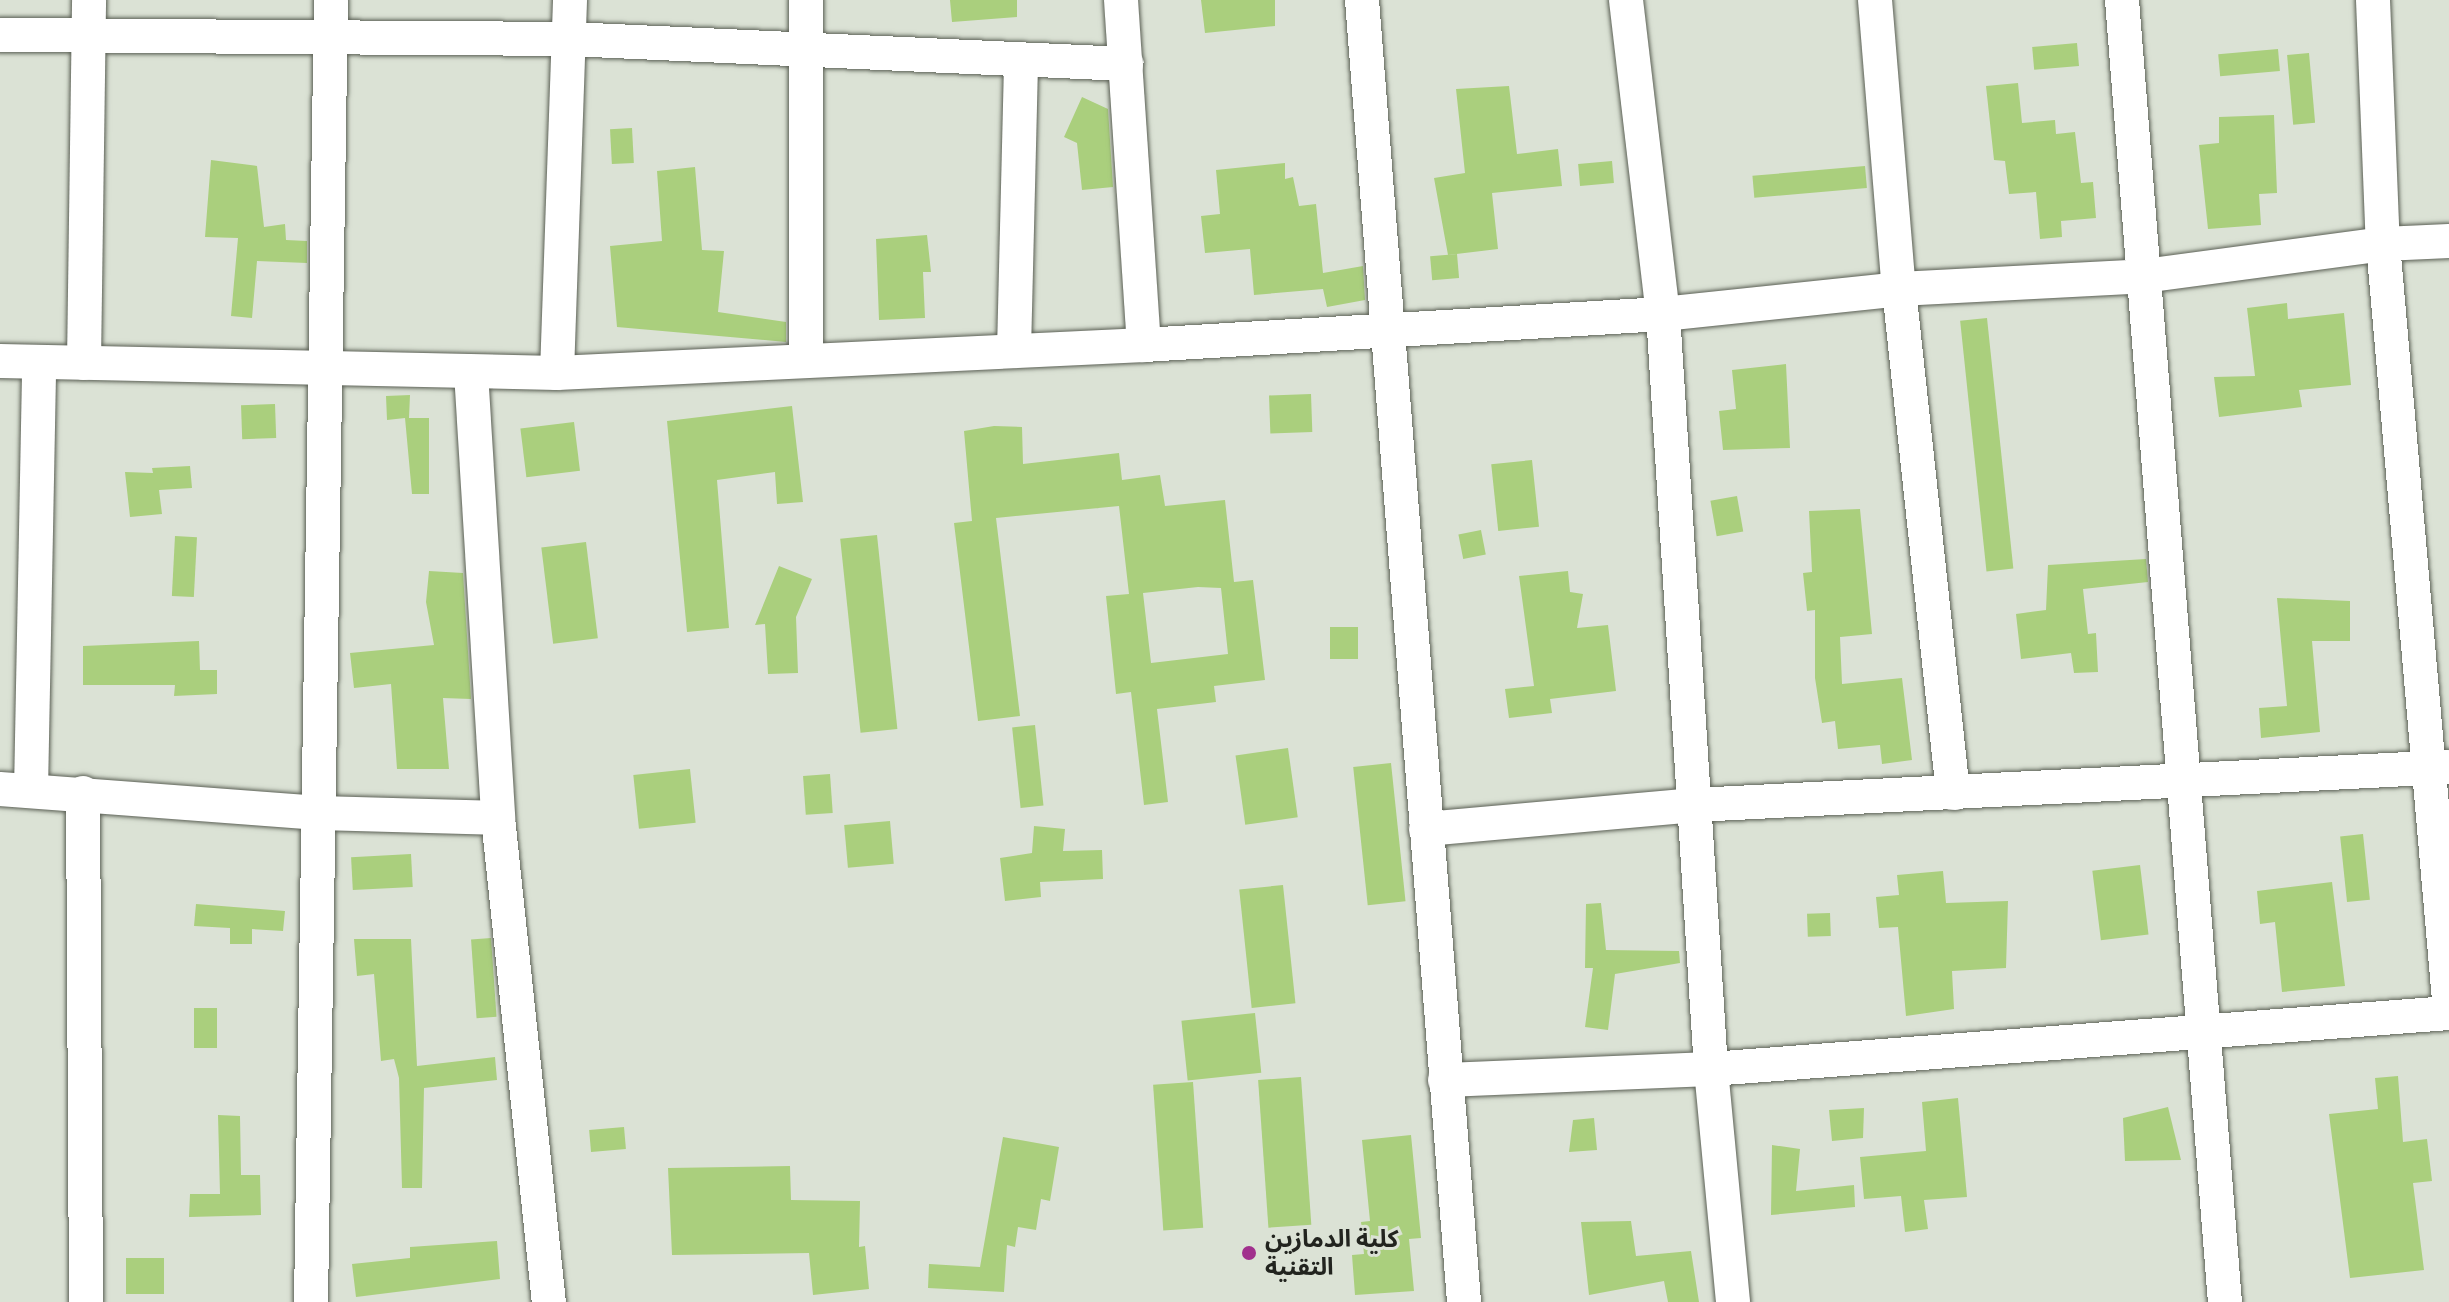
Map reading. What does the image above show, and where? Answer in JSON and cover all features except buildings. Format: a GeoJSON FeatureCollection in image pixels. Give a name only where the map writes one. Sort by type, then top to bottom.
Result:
{"type":"FeatureCollection","features":[{"type":"Feature","properties":{"kind":"street"},"geometry":{"type":"LineString","coordinates":[[84,363],[89,0]]}},
{"type":"Feature","properties":{"kind":"street"},"geometry":{"type":"LineString","coordinates":[[557,373],[570,0]]}},
{"type":"Feature","properties":{"kind":"street"},"geometry":{"type":"LineString","coordinates":[[806,0],[806,361]]}},
{"type":"Feature","properties":{"kind":"street"},"geometry":{"type":"LineString","coordinates":[[1121,0],[1144,345]]}},
{"type":"Feature","properties":{"kind":"street"},"geometry":{"type":"LineString","coordinates":[[1362,0],[1464,1302]]}},
{"type":"Feature","properties":{"kind":"street"},"geometry":{"type":"LineString","coordinates":[[1626,0],[1663,314],[1711,1069],[1733,1302]]}},
{"type":"Feature","properties":{"kind":"street"},"geometry":{"type":"LineString","coordinates":[[1875,0],[1899,289],[1953,793]]}},
{"type":"Feature","properties":{"kind":"street"},"geometry":{"type":"LineString","coordinates":[[2122,0],[2225,1302]]}},
{"type":"Feature","properties":{"kind":"street"},"geometry":{"type":"LineString","coordinates":[[2373,0],[2383,244],[2439,768],[2449,1000]]}},
{"type":"Feature","properties":{"kind":"street"},"geometry":{"type":"LineString","coordinates":[[311,1302],[331,17]]}},
{"type":"Feature","properties":{"kind":"street"},"geometry":{"type":"LineString","coordinates":[[0,35],[89,34],[331,17],[569,39],[1126,64]]}},
{"type":"Feature","properties":{"kind":"street"},"geometry":{"type":"LineString","coordinates":[[1014,351],[1021,60]]}},
{"type":"Feature","properties":{"kind":"street"},"geometry":{"type":"LineString","coordinates":[[0,361],[557,373],[1144,345],[1663,314],[1899,289],[2144,276],[2383,244],[2449,241]]}},
{"type":"Feature","properties":{"kind":"street"},"geometry":{"type":"LineString","coordinates":[[39,362],[16,790],[319,813],[498,818]]}},
{"type":"Feature","properties":{"kind":"street"},"geometry":{"type":"LineString","coordinates":[[471,372],[498,818],[549,1302]]}},
{"type":"Feature","properties":{"kind":"street"},"geometry":{"type":"LineString","coordinates":[[1426,829],[1695,805],[2439,768]]}},
{"type":"Feature","properties":{"kind":"street"},"geometry":{"type":"LineString","coordinates":[[83,793],[86,1302]]}},
{"type":"Feature","properties":{"kind":"street"},"geometry":{"type":"LineString","coordinates":[[1445,1080],[1711,1069],[2203,1029],[2449,1013]]}},
{"type":"Feature","properties":{"kind":"place","name":"كلية الدمازين التقنية"},"geometry":{"type":"Point","coordinates":[1249,1253]}}]}
